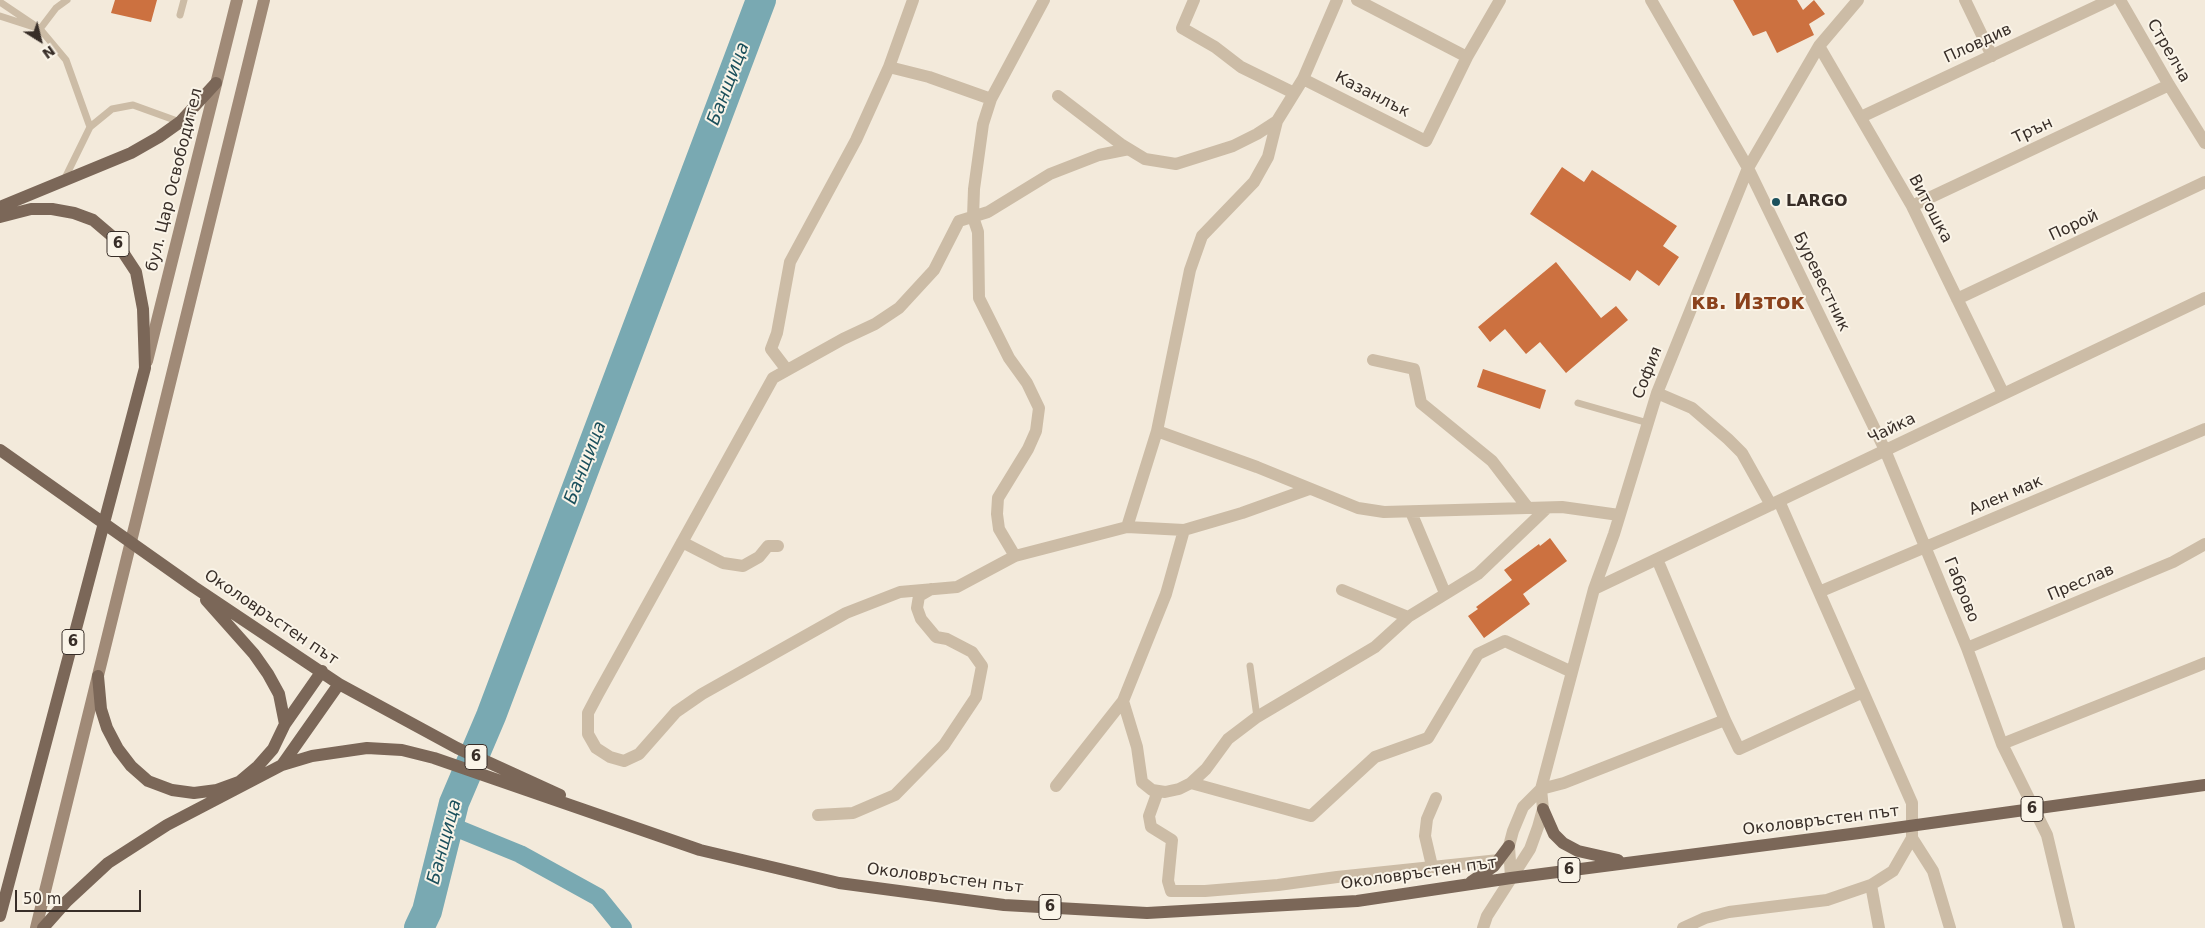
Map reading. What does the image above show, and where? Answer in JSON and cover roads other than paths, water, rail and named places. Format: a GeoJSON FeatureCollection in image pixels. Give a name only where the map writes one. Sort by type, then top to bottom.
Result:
{"type":"FeatureCollection","features":[{"type":"Feature","properties":{"kind":"main road","name":"бул. Цар Освободител"},"geometry":{"type":"LineString","coordinates":[[145,368],[237,0]]}},
{"type":"Feature","properties":{"kind":"main road"},"geometry":{"type":"LineString","coordinates":[[36,928],[264,0]]}},
{"type":"Feature","properties":{"kind":"main road"},"geometry":{"type":"LineString","coordinates":[[0,207],[131,154],[180,122],[216,83]]}},
{"type":"Feature","properties":{"kind":"main road","name":"6"},"geometry":{"type":"LineString","coordinates":[[0,218],[31,209],[52,209],[74,213],[93,220],[113,238],[136,272],[143,309],[145,368],[0,916]]}},
{"type":"Feature","properties":{"kind":"main road","name":"Околовръстен път"},"geometry":{"type":"LineString","coordinates":[[0,450],[194,587],[339,684],[412,725],[539,791],[700,850],[840,883],[1004,905],[1147,913],[1357,901],[1511,878],[1859,833],[2205,785]]}},
{"type":"Feature","properties":{"kind":"main road"},"geometry":{"type":"LineString","coordinates":[[194,587],[254,654],[268,674],[279,694],[284,724]]}},
{"type":"Feature","properties":{"kind":"main road"},"geometry":{"type":"LineString","coordinates":[[98,676],[101,709],[107,728],[118,749],[131,766],[148,781],[172,790],[194,793],[216,790],[239,782],[258,766],[273,749],[284,724],[322,671]]}},
{"type":"Feature","properties":{"kind":"main road"},"geometry":{"type":"LineString","coordinates":[[282,765],[339,684]]}},
{"type":"Feature","properties":{"kind":"main road","name":"6"},"geometry":{"type":"LineString","coordinates":[[43,928],[67,901],[108,863],[167,825],[282,765],[343,750],[367,748],[402,750],[434,758],[539,791]]}},
{"type":"Feature","properties":{"kind":"main road"},"geometry":{"type":"LineString","coordinates":[[1543,809],[1554,834],[1563,843],[1578,851],[1628,862]]}},
{"type":"Feature","properties":{"kind":"main road"},"geometry":{"type":"LineString","coordinates":[[1466,886],[1500,860],[1508,846]]}},
{"type":"Feature","properties":{"kind":"street"},"geometry":{"type":"LineString","coordinates":[[787,370],[771,349],[777,333],[790,262],[856,140],[890,67],[913,0]]}},
{"type":"Feature","properties":{"kind":"street"},"geometry":{"type":"LineString","coordinates":[[1015,556],[999,529],[997,514],[998,498],[1036,431],[1039,408],[1027,383],[1009,358],[979,298],[978,232],[973,216],[974,189],[983,124],[991,99],[1044,0]]}},
{"type":"Feature","properties":{"kind":"street"},"geometry":{"type":"LineString","coordinates":[[1194,0],[1182,28],[1215,47],[1241,67],[1294,93]]}},
{"type":"Feature","properties":{"kind":"street"},"geometry":{"type":"LineString","coordinates":[[1127,527],[1157,431],[1190,270],[1202,236],[1254,182],[1268,157],[1277,120],[1303,79],[1337,0]]}},
{"type":"Feature","properties":{"kind":"street"},"geometry":{"type":"LineString","coordinates":[[1357,0],[1467,58],[1500,0]]}},
{"type":"Feature","properties":{"kind":"street","name":"Буревестник"},"geometry":{"type":"LineString","coordinates":[[1651,0],[1748,168],[1885,450]]}},
{"type":"Feature","properties":{"kind":"street","name":"София"},"geometry":{"type":"LineString","coordinates":[[1541,789],[1594,589],[1657,393],[1748,168],[1819,46],[1858,0]]}},
{"type":"Feature","properties":{"kind":"street"},"geometry":{"type":"LineString","coordinates":[[1965,0],[1992,56]]}},
{"type":"Feature","properties":{"kind":"street","name":"Пловдив"},"geometry":{"type":"LineString","coordinates":[[1860,118],[2110,0]]}},
{"type":"Feature","properties":{"kind":"street","name":"Стрелча"},"geometry":{"type":"LineString","coordinates":[[2120,0],[2205,143]]}},
{"type":"Feature","properties":{"kind":"street","name":"Витошка"},"geometry":{"type":"LineString","coordinates":[[1819,46],[1912,206],[2003,393]]}},
{"type":"Feature","properties":{"kind":"street","name":"Казанлък"},"geometry":{"type":"LineString","coordinates":[[1303,79],[1426,141],[1467,58]]}},
{"type":"Feature","properties":{"kind":"street"},"geometry":{"type":"LineString","coordinates":[[890,67],[929,77],[991,99]]}},
{"type":"Feature","properties":{"kind":"street","name":"Трън"},"geometry":{"type":"LineString","coordinates":[[1912,206],[2169,85]]}},
{"type":"Feature","properties":{"kind":"street"},"geometry":{"type":"LineString","coordinates":[[1058,96],[1129,149],[1145,158],[1176,164],[1233,146],[1258,134],[1277,120]]}},
{"type":"Feature","properties":{"kind":"street"},"geometry":{"type":"LineString","coordinates":[[1129,149],[1099,154],[1050,174],[988,212],[959,221],[934,270],[899,308],[875,324],[842,339],[774,378],[588,714],[588,734],[596,748],[610,758],[624,761],[639,754],[676,712],[702,694],[846,613],[900,592],[957,586],[1015,556],[1127,527],[1184,530],[1242,513],[1308,489]]}},
{"type":"Feature","properties":{"kind":"street","name":"Порой"},"geometry":{"type":"LineString","coordinates":[[1957,299],[2205,182]]}},
{"type":"Feature","properties":{"kind":"street","name":"Чайка"},"geometry":{"type":"LineString","coordinates":[[1594,589],[2205,298]]}},
{"type":"Feature","properties":{"kind":"street"},"geometry":{"type":"LineString","coordinates":[[1373,360],[1414,369],[1421,403],[1492,461],[1528,508]]}},
{"type":"Feature","properties":{"kind":"street"},"geometry":{"type":"LineString","coordinates":[[1657,393],[1692,408],[1711,423],[1742,453],[1775,503],[1818,592],[1912,803],[1912,838],[1892,871],[1871,885],[1827,900],[1729,912],[1705,918],[1683,928]]}},
{"type":"Feature","properties":{"kind":"street","name":"Ален мак"},"geometry":{"type":"LineString","coordinates":[[1818,592],[2205,429]]}},
{"type":"Feature","properties":{"kind":"street"},"geometry":{"type":"LineString","coordinates":[[1157,431],[1257,466],[1308,489],[1358,508],[1384,512],[1411,512],[1562,507],[1619,515]]}},
{"type":"Feature","properties":{"kind":"street","name":"Габрово"},"geometry":{"type":"LineString","coordinates":[[1885,450],[1967,648],[2002,744],[2047,835],[2069,928]]}},
{"type":"Feature","properties":{"kind":"street"},"geometry":{"type":"LineString","coordinates":[[1123,700],[1137,747],[1142,782],[1152,790],[1179,790],[1191,783],[1206,768],[1228,739],[1257,716],[1375,647],[1408,617],[1478,574],[1547,508]]}},
{"type":"Feature","properties":{"kind":"street"},"geometry":{"type":"LineString","coordinates":[[1411,512],[1445,593]]}},
{"type":"Feature","properties":{"kind":"street"},"geometry":{"type":"LineString","coordinates":[[1056,786],[1123,700],[1166,594],[1184,530]]}},
{"type":"Feature","properties":{"kind":"street"},"geometry":{"type":"LineString","coordinates":[[682,542],[722,563],[743,566],[759,556],[768,546],[778,546]]}},
{"type":"Feature","properties":{"kind":"street","name":"Преслав"},"geometry":{"type":"LineString","coordinates":[[1967,648],[2173,562],[2205,544]]}},
{"type":"Feature","properties":{"kind":"street"},"geometry":{"type":"LineString","coordinates":[[1657,560],[1724,720],[1739,749],[1863,692]]}},
{"type":"Feature","properties":{"kind":"street"},"geometry":{"type":"LineString","coordinates":[[818,815],[853,813],[895,795],[944,745],[976,697],[982,666],[972,652],[947,639],[936,637],[921,619],[917,608],[919,596],[933,588]]}},
{"type":"Feature","properties":{"kind":"street"},"geometry":{"type":"LineString","coordinates":[[1342,590],[1408,617]]}},
{"type":"Feature","properties":{"kind":"street"},"geometry":{"type":"LineString","coordinates":[[1191,783],[1310,816],[1375,756],[1428,738],[1478,654],[1506,641],[1572,672]]}},
{"type":"Feature","properties":{"kind":"street"},"geometry":{"type":"LineString","coordinates":[[2002,744],[2205,663]]}},
{"type":"Feature","properties":{"kind":"street"},"geometry":{"type":"LineString","coordinates":[[1511,878],[1508,846],[1523,807],[1541,789],[1564,782],[1724,720]]}},
{"type":"Feature","properties":{"kind":"street"},"geometry":{"type":"LineString","coordinates":[[1483,928],[1487,916],[1530,849],[1543,809],[1541,789]]}},
{"type":"Feature","properties":{"kind":"street"},"geometry":{"type":"LineString","coordinates":[[1158,791],[1149,816],[1152,827],[1172,840],[1168,881],[1171,891],[1205,891],[1278,886],[1432,866],[1500,860]]}},
{"type":"Feature","properties":{"kind":"street"},"geometry":{"type":"LineString","coordinates":[[1432,866],[1424,836],[1427,819],[1436,798]]}},
{"type":"Feature","properties":{"kind":"street"},"geometry":{"type":"LineString","coordinates":[[1912,838],[1932,871],[1950,928]]}},
{"type":"Feature","properties":{"kind":"street"},"geometry":{"type":"LineString","coordinates":[[1871,885],[1879,928]]}},
{"type":"Feature","properties":{"kind":"lane"},"geometry":{"type":"LineString","coordinates":[[40,29],[56,8],[67,0]]}},
{"type":"Feature","properties":{"kind":"lane"},"geometry":{"type":"LineString","coordinates":[[180,15],[184,0]]}},
{"type":"Feature","properties":{"kind":"lane"},"geometry":{"type":"LineString","coordinates":[[0,2],[40,29],[66,60],[90,127]]}},
{"type":"Feature","properties":{"kind":"lane"},"geometry":{"type":"LineString","coordinates":[[0,16],[40,29]]}},
{"type":"Feature","properties":{"kind":"lane"},"geometry":{"type":"LineString","coordinates":[[64,180],[90,127],[112,109],[133,106],[180,122]]}},
{"type":"Feature","properties":{"kind":"lane"},"geometry":{"type":"LineString","coordinates":[[1578,403],[1648,423]]}},
{"type":"Feature","properties":{"kind":"lane"},"geometry":{"type":"LineString","coordinates":[[1250,666],[1257,716]]}},
{"type":"Feature","properties":{"kind":"waterway","name":"Банщица"},"geometry":{"type":"LineString","coordinates":[[419,928],[427,911],[454,803],[491,716],[761,0]]}},
{"type":"Feature","properties":{"kind":"waterway"},"geometry":{"type":"LineString","coordinates":[[449,825],[520,854],[598,897],[623,928]]}},
{"type":"Feature","properties":{"kind":"place","name":"LARGO"},"geometry":{"type":"Point","coordinates":[1776,202]}},
{"type":"Feature","properties":{"kind":"district","name":"кв. Изток"},"geometry":{"type":"Point","coordinates":[1748,304]}}]}
